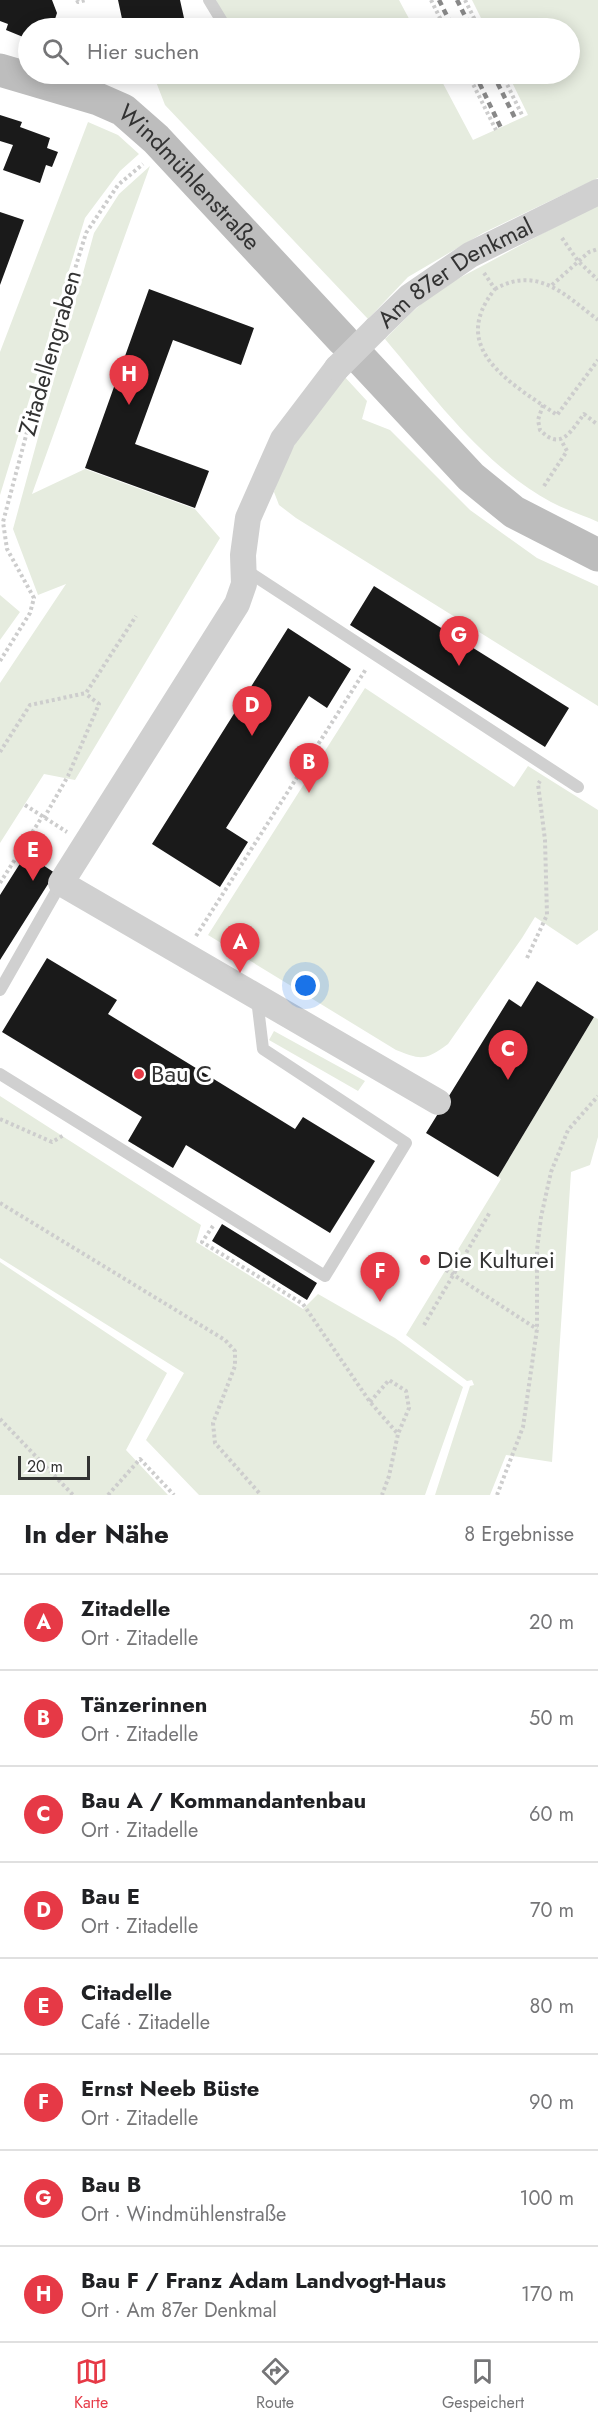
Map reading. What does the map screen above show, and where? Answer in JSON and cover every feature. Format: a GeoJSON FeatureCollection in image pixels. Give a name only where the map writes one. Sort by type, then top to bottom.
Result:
{"type":"FeatureCollection","features":[{"type":"Feature","properties":{"kind":"street","name":"Windmühlenstraße"},"geometry":{"type":"LineString","coordinates":[[0,70],[18,75]]}},
{"type":"Feature","properties":{"kind":"street","name":"Windmühlenstraße"},"geometry":{"type":"LineString","coordinates":[[47,84],[98,99],[123,110],[156,139],[347,356],[471,477],[514,512],[598,555]]}},
{"type":"Feature","properties":{"kind":"street","name":"Am 87er Denkmal"},"geometry":{"type":"LineString","coordinates":[[61,883],[237,604],[244,584],[243,555],[248,518],[255,501],[283,439],[347,356],[409,297],[470,255],[598,192]]}},
{"type":"Feature","properties":{"kind":"street"},"geometry":{"type":"LineString","coordinates":[[61,883],[257,999],[438,1102]]}},
{"type":"Feature","properties":{"kind":"lane"},"geometry":{"type":"LineString","coordinates":[[209,0],[220,18]]}},
{"type":"Feature","properties":{"kind":"lane"},"geometry":{"type":"LineString","coordinates":[[243,568],[578,787]]}},
{"type":"Feature","properties":{"kind":"lane"},"geometry":{"type":"LineString","coordinates":[[0,990],[61,883]]}},
{"type":"Feature","properties":{"kind":"lane"},"geometry":{"type":"LineString","coordinates":[[0,1074],[80,1126],[325,1276],[406,1143],[263,1050],[257,999]]}},
{"type":"Feature","properties":{"kind":"path"},"geometry":{"type":"LineString","coordinates":[[77,0],[78,2],[86,0]]}},
{"type":"Feature","properties":{"kind":"path"},"geometry":{"type":"LineString","coordinates":[[431,0],[441,18]]}},
{"type":"Feature","properties":{"kind":"path"},"geometry":{"type":"LineString","coordinates":[[465,0],[474,18]]}},
{"type":"Feature","properties":{"kind":"path"},"geometry":{"type":"LineString","coordinates":[[473,84],[496,130]]}},
{"type":"Feature","properties":{"kind":"path"},"geometry":{"type":"LineString","coordinates":[[507,84],[523,117]]}},
{"type":"Feature","properties":{"kind":"path","name":"Zitadellengraben"},"geometry":{"type":"LineString","coordinates":[[0,661],[30,614],[33,598],[7,549],[3,522],[39,387],[86,233],[117,185],[148,160]]}},
{"type":"Feature","properties":{"kind":"path"},"geometry":{"type":"LineString","coordinates":[[548,215],[578,261],[598,280]]}},
{"type":"Feature","properties":{"kind":"path"},"geometry":{"type":"LineString","coordinates":[[552,285],[589,252],[598,249]]}},
{"type":"Feature","properties":{"kind":"path"},"geometry":{"type":"LineString","coordinates":[[470,255],[495,288]]}},
{"type":"Feature","properties":{"kind":"path"},"geometry":{"type":"LineString","coordinates":[[598,320],[552,285],[518,279],[495,288],[483,304],[477,323],[478,339],[491,364],[557,414],[598,360]]}},
{"type":"Feature","properties":{"kind":"path"},"geometry":{"type":"LineString","coordinates":[[543,405],[538,420],[540,430],[548,438],[561,440]]}},
{"type":"Feature","properties":{"kind":"path"},"geometry":{"type":"LineString","coordinates":[[561,440],[584,414],[598,425]]}},
{"type":"Feature","properties":{"kind":"path"},"geometry":{"type":"LineString","coordinates":[[544,486],[567,452],[561,440]]}},
{"type":"Feature","properties":{"kind":"path"},"geometry":{"type":"LineString","coordinates":[[0,752],[30,705],[86,693],[136,616]]}},
{"type":"Feature","properties":{"kind":"path"},"geometry":{"type":"LineString","coordinates":[[184,956],[374,655]]}},
{"type":"Feature","properties":{"kind":"path"},"geometry":{"type":"LineString","coordinates":[[0,883],[68,777],[99,704],[86,693]]}},
{"type":"Feature","properties":{"kind":"path"},"geometry":{"type":"LineString","coordinates":[[527,958],[547,915],[545,840],[538,784],[549,768]]}},
{"type":"Feature","properties":{"kind":"path"},"geometry":{"type":"LineString","coordinates":[[24,805],[86,845]]}},
{"type":"Feature","properties":{"kind":"path"},"geometry":{"type":"LineString","coordinates":[[497,1495],[523,1427],[537,1329],[537,1250],[541,1217],[551,1172],[568,1130],[598,1096]]}},
{"type":"Feature","properties":{"kind":"path"},"geometry":{"type":"LineString","coordinates":[[0,1119],[52,1142],[80,1126]]}},
{"type":"Feature","properties":{"kind":"path"},"geometry":{"type":"LineString","coordinates":[[0,1203],[215,1332],[235,1351],[235,1366],[213,1423],[215,1443],[261,1495]]}},
{"type":"Feature","properties":{"kind":"path"},"geometry":{"type":"LineString","coordinates":[[424,1325],[490,1212]]}},
{"type":"Feature","properties":{"kind":"path"},"geometry":{"type":"LineString","coordinates":[[222,1213],[202,1242],[303,1304],[370,1402],[398,1434]]}},
{"type":"Feature","properties":{"kind":"path"},"geometry":{"type":"LineString","coordinates":[[446,1270],[537,1329]]}},
{"type":"Feature","properties":{"kind":"path"},"geometry":{"type":"LineString","coordinates":[[370,1402],[389,1380],[405,1391],[409,1408],[398,1434],[389,1476],[382,1495]]}},
{"type":"Feature","properties":{"kind":"path"},"geometry":{"type":"LineString","coordinates":[[0,1419],[73,1495]]}},
{"type":"Feature","properties":{"kind":"path"},"geometry":{"type":"LineString","coordinates":[[108,1495],[140,1459],[174,1495]]}},
{"type":"Feature","properties":{"kind":"shaded area"},"geometry":{"type":"Polygon","coordinates":[[[216,0],[399,0],[409,18],[224,18],[216,0]]]}},
{"type":"Feature","properties":{"kind":"shaded area"},"geometry":{"type":"Polygon","coordinates":[[[472,0],[598,0],[598,178],[483,233],[408,277],[368,319],[165,105],[157,84],[443,84],[473,140],[528,115],[513,84],[580,84],[580,18],[481,18],[472,0]]]}},
{"type":"Feature","properties":{"kind":"shaded area"},"geometry":{"type":"Polygon","coordinates":[[[88,122],[118,135],[139,154],[120,171],[85,218],[0,495],[0,352],[88,122]]]}},
{"type":"Feature","properties":{"kind":"shaded area"},"geometry":{"type":"Polygon","coordinates":[[[150,166],[32,494],[85,469],[195,509],[220,538],[75,780],[44,774],[0,843],[0,683],[66,584],[38,595],[13,529],[94,233],[119,194],[150,166]]]}},
{"type":"Feature","properties":{"kind":"shaded area"},"geometry":{"type":"Polygon","coordinates":[[[598,204],[598,522],[551,502],[526,487],[503,469],[441,406],[385,339],[437,290],[598,204]]]}},
{"type":"Feature","properties":{"kind":"shaded area"},"geometry":{"type":"Polygon","coordinates":[[[343,375],[367,401],[362,419],[390,430],[470,510],[537,558],[598,586],[598,706],[296,518],[279,505],[274,492],[286,461],[312,416],[343,375]]]}},
{"type":"Feature","properties":{"kind":"shaded area"},"geometry":{"type":"Polygon","coordinates":[[[0,595],[20,612],[0,640],[0,595]]]}},
{"type":"Feature","properties":{"kind":"shaded area"},"geometry":{"type":"Polygon","coordinates":[[[365,688],[514,787],[528,766],[598,810],[598,930],[577,945],[535,917],[448,1044],[434,1054],[423,1057],[411,1056],[396,1050],[208,935],[365,688]]]}},
{"type":"Feature","properties":{"kind":"shaded area"},"geometry":{"type":"Polygon","coordinates":[[[594,1017],[598,1019],[598,1137],[590,1165],[571,1172],[552,1462],[506,1455],[490,1495],[435,1495],[470,1386],[474,1385],[472,1380],[467,1381],[406,1335],[501,1179],[498,1177],[594,1017]]]}},
{"type":"Feature","properties":{"kind":"shaded area"},"geometry":{"type":"Polygon","coordinates":[[[274,1031],[365,1081],[358,1091],[269,1040],[274,1031]]]}},
{"type":"Feature","properties":{"kind":"shaded area"},"geometry":{"type":"Polygon","coordinates":[[[0,1096],[201,1225],[196,1242],[303,1309],[318,1294],[395,1338],[463,1387],[425,1495],[199,1495],[146,1440],[184,1373],[0,1258],[0,1096]]]}},
{"type":"Feature","properties":{"kind":"shaded area"},"geometry":{"type":"Polygon","coordinates":[[[0,1262],[167,1373],[126,1450],[168,1495],[0,1495],[0,1262]]]}},
{"type":"Feature","properties":{"kind":"building"},"geometry":{"type":"Polygon","coordinates":[[[0,0],[52,0],[57,13],[55,18],[18,18],[18,35],[6,30],[8,24],[0,21],[0,0]]]}},
{"type":"Feature","properties":{"kind":"building"},"geometry":{"type":"Polygon","coordinates":[[[118,0],[180,0],[184,18],[122,18],[118,0]]]}},
{"type":"Feature","properties":{"kind":"building"},"geometry":{"type":"Polygon","coordinates":[[[0,115],[22,122],[20,127],[50,138],[47,148],[58,152],[52,167],[46,165],[40,183],[3,170],[13,145],[0,141],[0,115]]]}},
{"type":"Feature","properties":{"kind":"building"},"geometry":{"type":"Polygon","coordinates":[[[0,212],[24,220],[0,285],[0,212]]]}},
{"type":"Feature","properties":{"kind":"building"},"geometry":{"type":"Polygon","coordinates":[[[149,289],[254,328],[241,365],[173,340],[135,444],[209,471],[195,508],[85,468],[149,289]]]}},
{"type":"Feature","properties":{"kind":"building"},"geometry":{"type":"Polygon","coordinates":[[[374,586],[569,708],[545,747],[350,625],[374,586]]]}},
{"type":"Feature","properties":{"kind":"building"},"geometry":{"type":"Polygon","coordinates":[[[288,628],[351,669],[327,708],[309,696],[226,828],[248,842],[220,887],[152,844],[288,628]]]}},
{"type":"Feature","properties":{"kind":"building"},"geometry":{"type":"Polygon","coordinates":[[[26,854],[55,873],[0,960],[0,895],[26,854]]]}},
{"type":"Feature","properties":{"kind":"building","name":"Bau C"},"geometry":{"type":"Polygon","coordinates":[[[47,958],[117,1000],[108,1014],[295,1129],[303,1117],[375,1161],[330,1233],[186,1145],[173,1168],[128,1141],[142,1117],[2,1032],[47,958]]]}},
{"type":"Feature","properties":{"kind":"building"},"geometry":{"type":"Polygon","coordinates":[[[537,981],[594,1017],[498,1177],[426,1133],[509,999],[521,1007],[537,981]]]}},
{"type":"Feature","properties":{"kind":"building"},"geometry":{"type":"Polygon","coordinates":[[[222,1224],[317,1283],[307,1300],[212,1241],[222,1224]]]}},
{"type":"Feature","properties":{"kind":"railway"},"geometry":{"type":"LineString","coordinates":[[439,0],[448,18]]}},
{"type":"Feature","properties":{"kind":"railway"},"geometry":{"type":"LineString","coordinates":[[457,0],[466,18]]}},
{"type":"Feature","properties":{"kind":"railway"},"geometry":{"type":"LineString","coordinates":[[480,84],[501,128]]}},
{"type":"Feature","properties":{"kind":"railway"},"geometry":{"type":"LineString","coordinates":[[498,84],[516,120]]}},
{"type":"Feature","properties":{"kind":"place","name":"Bau F / Franz Adam Landvogt-Haus"},"geometry":{"type":"Point","coordinates":[129,405]}},
{"type":"Feature","properties":{"kind":"place","name":"Bau B"},"geometry":{"type":"Point","coordinates":[459,666]}},
{"type":"Feature","properties":{"kind":"place","name":"Bau E"},"geometry":{"type":"Point","coordinates":[252,736]}},
{"type":"Feature","properties":{"kind":"place","name":"Tänzerinnen"},"geometry":{"type":"Point","coordinates":[309,793]}},
{"type":"Feature","properties":{"kind":"place","name":"Citadelle"},"geometry":{"type":"Point","coordinates":[33,881]}},
{"type":"Feature","properties":{"kind":"place","name":"Zitadelle"},"geometry":{"type":"Point","coordinates":[240,973]}},
{"type":"Feature","properties":{"kind":"place","name":"Bau C"},"geometry":{"type":"Point","coordinates":[139,1074]}},
{"type":"Feature","properties":{"kind":"place","name":"Bau A / Kommandantenbau"},"geometry":{"type":"Point","coordinates":[508,1080]}},
{"type":"Feature","properties":{"kind":"place","name":"Die Kulturei"},"geometry":{"type":"Point","coordinates":[425,1260]}},
{"type":"Feature","properties":{"kind":"place","name":"Ernst Neeb Büste"},"geometry":{"type":"Point","coordinates":[380,1302]}}]}
